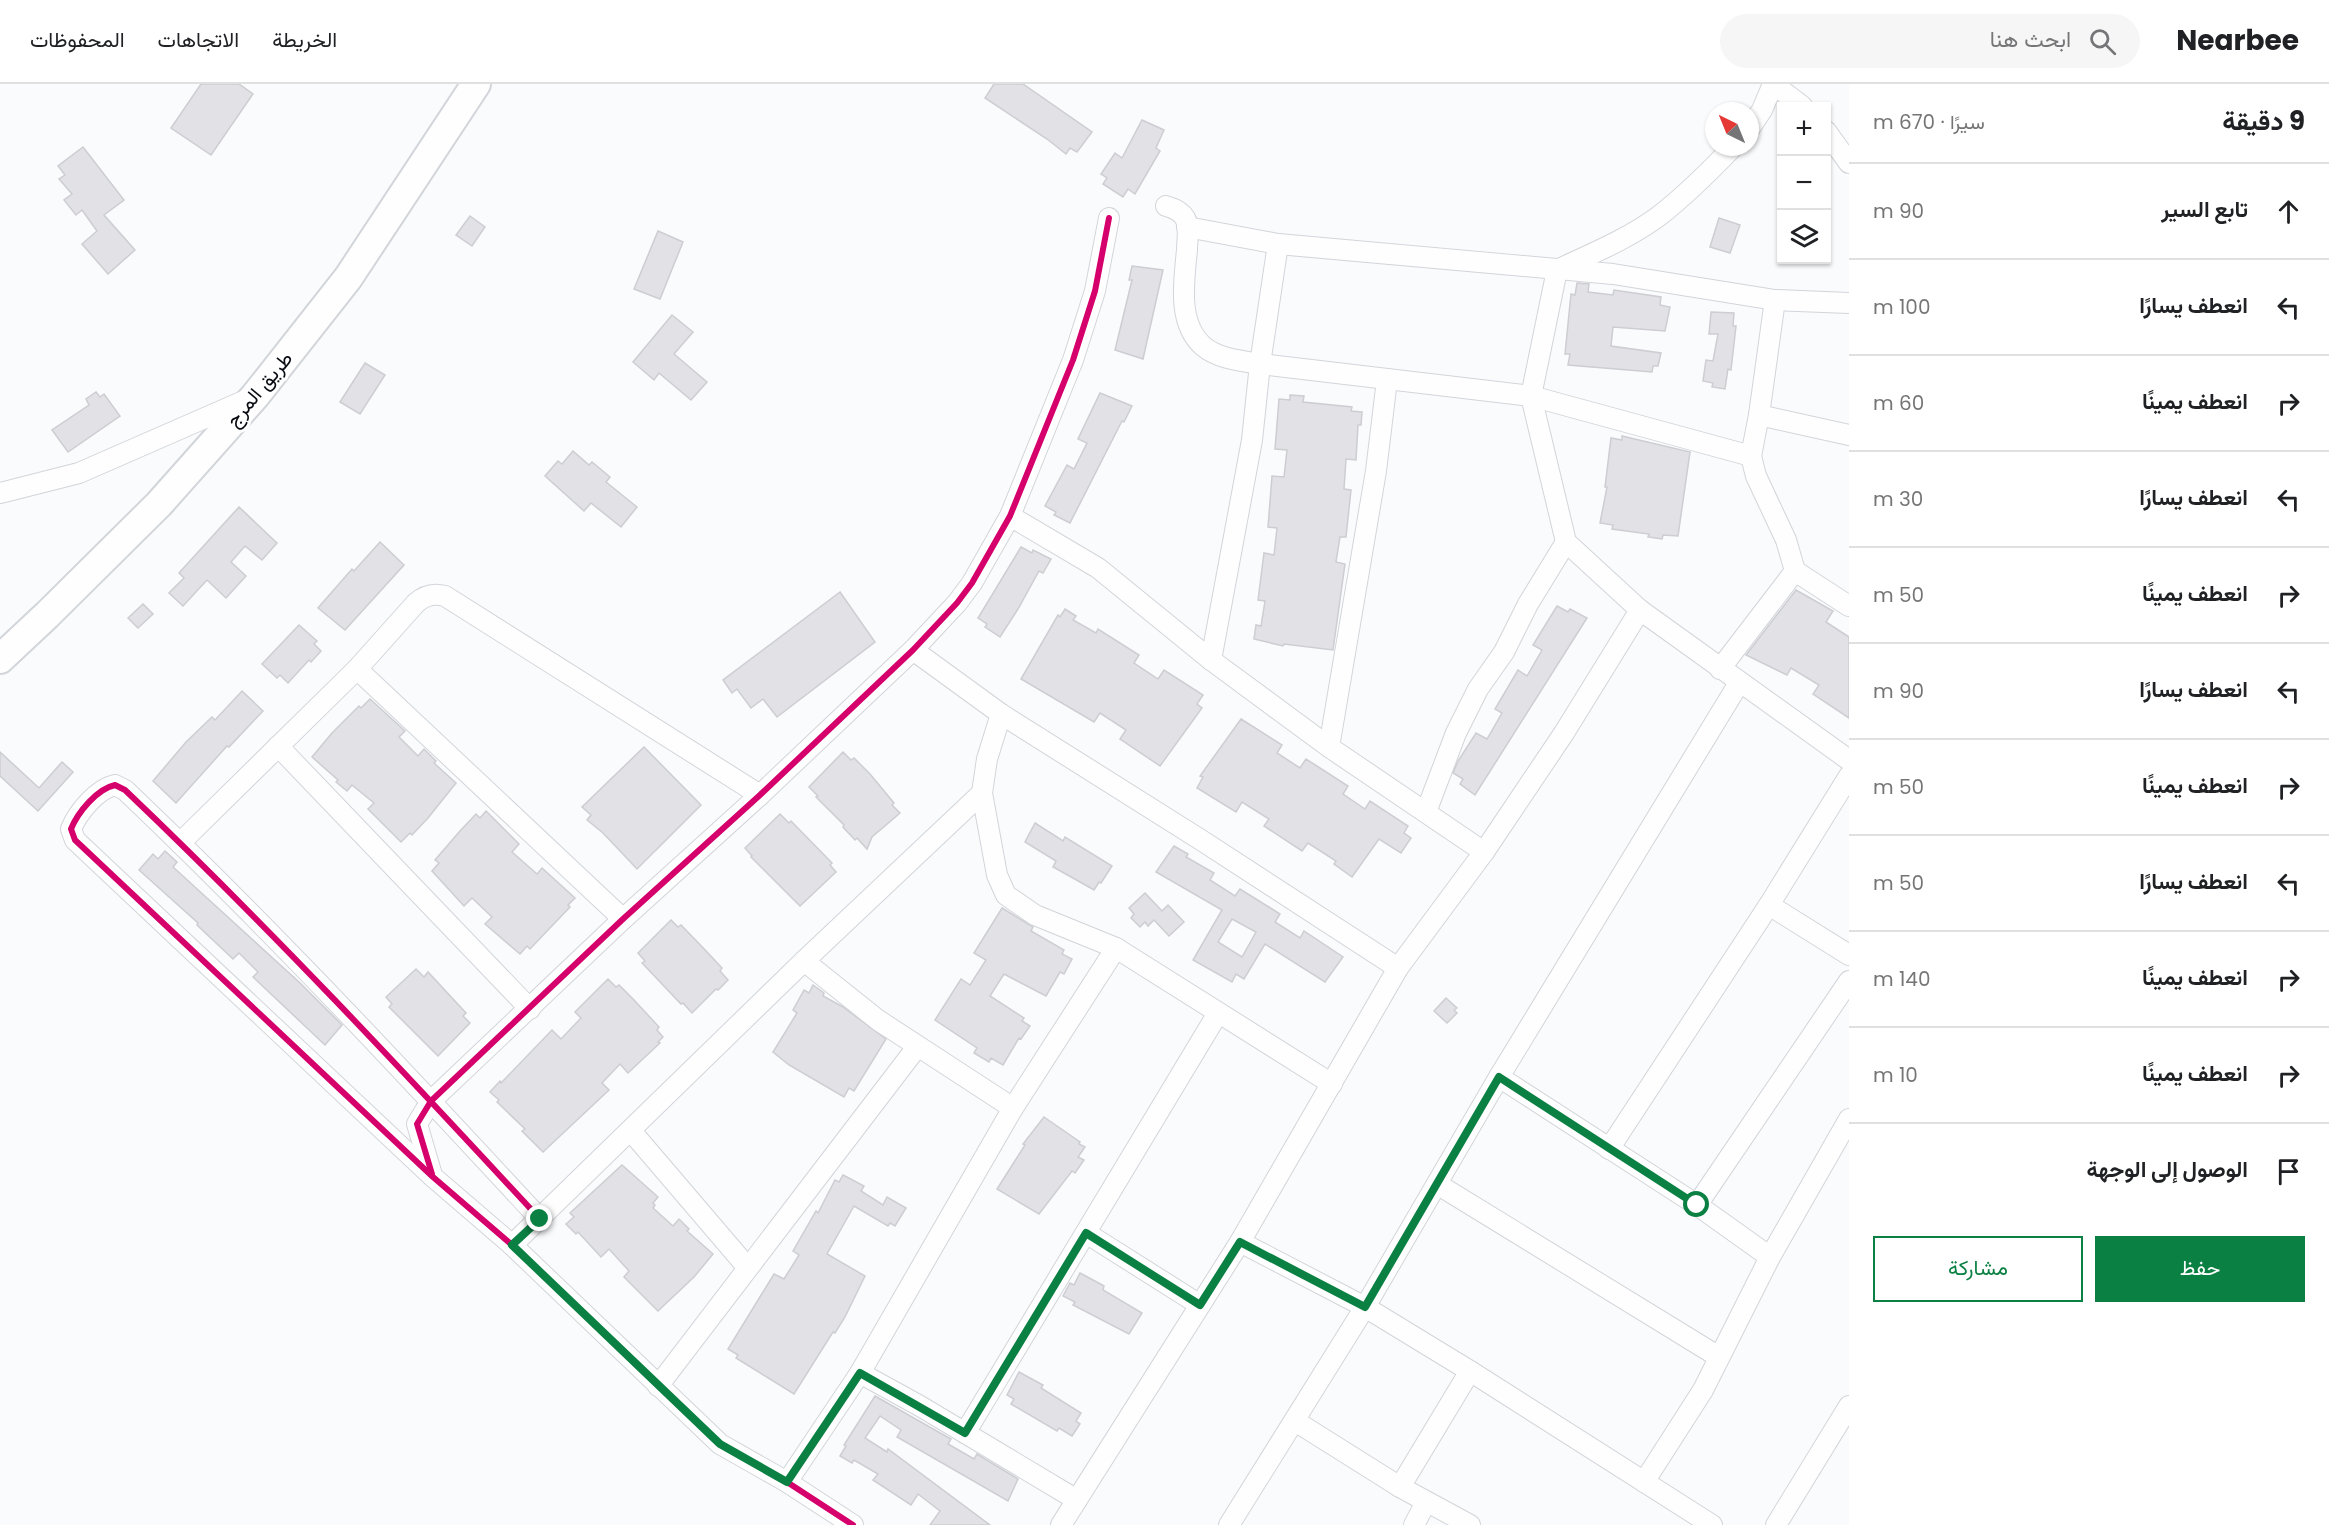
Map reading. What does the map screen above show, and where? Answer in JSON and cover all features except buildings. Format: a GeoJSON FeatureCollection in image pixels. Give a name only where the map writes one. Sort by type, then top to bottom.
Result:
{"type":"FeatureCollection","features":[{"type":"Feature","properties":{"kind":"highway","name":"طريق المرج"},"geometry":{"type":"LineString","coordinates":[[0,659],[48,615],[159,504],[255,396],[348,278],[476,84]]}},
{"type":"Feature","properties":{"kind":"street"},"geometry":{"type":"LineString","coordinates":[[1759,114],[1773,84],[1797,102]]}},
{"type":"Feature","properties":{"kind":"street"},"geometry":{"type":"LineString","coordinates":[[1831,137],[1849,163]]}},
{"type":"Feature","properties":{"kind":"street"},"geometry":{"type":"LineString","coordinates":[[1557,270],[1608,246],[1658,217],[1724,156]]}},
{"type":"Feature","properties":{"kind":"street"},"geometry":{"type":"LineString","coordinates":[[1166,206],[1177,210],[1184,216],[1187,227],[1184,298],[1186,318],[1203,346],[1214,353],[1231,359],[1260,364],[1531,396],[1751,456]]}},
{"type":"Feature","properties":{"kind":"street"},"geometry":{"type":"LineString","coordinates":[[433,1177],[417,1124],[431,1101],[913,650],[957,603],[972,583],[1010,516],[1073,360],[1095,291],[1109,218]]}},
{"type":"Feature","properties":{"kind":"street"},"geometry":{"type":"LineString","coordinates":[[1187,227],[1278,244],[1612,273],[1775,300],[1849,303]]}},
{"type":"Feature","properties":{"kind":"street"},"geometry":{"type":"LineString","coordinates":[[1211,660],[1252,440],[1260,364],[1278,244]]}},
{"type":"Feature","properties":{"kind":"street"},"geometry":{"type":"LineString","coordinates":[[1557,270],[1531,396],[1566,542],[1640,610],[1849,760]]}},
{"type":"Feature","properties":{"kind":"street"},"geometry":{"type":"LineString","coordinates":[[1775,300],[1751,456],[1756,476],[1786,540],[1795,571],[1849,606]]}},
{"type":"Feature","properties":{"kind":"street"},"geometry":{"type":"LineString","coordinates":[[1329,747],[1377,471],[1387,380]]}},
{"type":"Feature","properties":{"kind":"street"},"geometry":{"type":"LineString","coordinates":[[0,493],[79,473],[255,396]]}},
{"type":"Feature","properties":{"kind":"street"},"geometry":{"type":"LineString","coordinates":[[1759,414],[1849,435]]}},
{"type":"Feature","properties":{"kind":"street"},"geometry":{"type":"LineString","coordinates":[[1010,516],[1098,568],[1211,660],[1329,747],[1484,852]]}},
{"type":"Feature","properties":{"kind":"street"},"geometry":{"type":"LineString","coordinates":[[1426,812],[1456,733],[1478,690],[1504,652],[1528,604],[1566,542]]}},
{"type":"Feature","properties":{"kind":"street"},"geometry":{"type":"LineString","coordinates":[[1720,669],[1795,571]]}},
{"type":"Feature","properties":{"kind":"street"},"geometry":{"type":"LineString","coordinates":[[180,843],[357,669],[421,598],[437,593],[760,795]]}},
{"type":"Feature","properties":{"kind":"street"},"geometry":{"type":"LineString","coordinates":[[1061,1525],[1240,1242],[1398,968],[1484,852],[1564,733],[1640,610]]}},
{"type":"Feature","properties":{"kind":"street"},"geometry":{"type":"LineString","coordinates":[[913,650],[1001,714],[1398,968]]}},
{"type":"Feature","properties":{"kind":"street"},"geometry":{"type":"LineString","coordinates":[[357,669],[624,919]]}},
{"type":"Feature","properties":{"kind":"street"},"geometry":{"type":"LineString","coordinates":[[1229,1525],[1365,1307],[1499,1077],[1739,683]]}},
{"type":"Feature","properties":{"kind":"street"},"geometry":{"type":"LineString","coordinates":[[1001,714],[987,759],[982,793],[997,875],[1006,895],[1035,915],[1116,948],[1332,1084]]}},
{"type":"Feature","properties":{"kind":"street"},"geometry":{"type":"LineString","coordinates":[[278,746],[530,1009]]}},
{"type":"Feature","properties":{"kind":"street"},"geometry":{"type":"LineString","coordinates":[[1609,1149],[1769,905],[1849,776]]}},
{"type":"Feature","properties":{"kind":"street"},"geometry":{"type":"LineString","coordinates":[[540,1219],[431,1101],[180,843],[125,790],[115,785],[104,787],[75,818],[71,829],[75,840],[433,1177],[512,1245],[720,1444],[787,1482],[854,1525]]}},
{"type":"Feature","properties":{"kind":"street"},"geometry":{"type":"LineString","coordinates":[[512,1245],[804,961],[982,793]]}},
{"type":"Feature","properties":{"kind":"street"},"geometry":{"type":"LineString","coordinates":[[1769,905],[1849,955]]}},
{"type":"Feature","properties":{"kind":"street"},"geometry":{"type":"LineString","coordinates":[[787,1482],[860,1373],[1013,1108],[1116,948]]}},
{"type":"Feature","properties":{"kind":"street"},"geometry":{"type":"LineString","coordinates":[[804,961],[878,1020],[1013,1108]]}},
{"type":"Feature","properties":{"kind":"street"},"geometry":{"type":"LineString","coordinates":[[1697,1205],[1849,981]]}},
{"type":"Feature","properties":{"kind":"street"},"geometry":{"type":"LineString","coordinates":[[965,1433],[1218,1013]]}},
{"type":"Feature","properties":{"kind":"street"},"geometry":{"type":"LineString","coordinates":[[658,1386],[917,1047]]}},
{"type":"Feature","properties":{"kind":"street"},"geometry":{"type":"LineString","coordinates":[[1499,1077],[1697,1205],[1770,1257]]}},
{"type":"Feature","properties":{"kind":"street"},"geometry":{"type":"LineString","coordinates":[[1644,1482],[1702,1390],[1770,1257],[1841,1150],[1849,1119]]}},
{"type":"Feature","properties":{"kind":"street"},"geometry":{"type":"LineString","coordinates":[[631,1131],[748,1268]]}},
{"type":"Feature","properties":{"kind":"street"},"geometry":{"type":"LineString","coordinates":[[1437,1184],[1719,1357]]}},
{"type":"Feature","properties":{"kind":"street"},"geometry":{"type":"LineString","coordinates":[[1086,1233],[1200,1305]]}},
{"type":"Feature","properties":{"kind":"street"},"geometry":{"type":"LineString","coordinates":[[1240,1242],[1365,1307],[1712,1525]]}},
{"type":"Feature","properties":{"kind":"street"},"geometry":{"type":"LineString","coordinates":[[1400,1487],[1470,1371]]}},
{"type":"Feature","properties":{"kind":"street"},"geometry":{"type":"LineString","coordinates":[[860,1373],[1077,1500]]}},
{"type":"Feature","properties":{"kind":"street"},"geometry":{"type":"LineString","coordinates":[[1776,1525],[1849,1406]]}},
{"type":"Feature","properties":{"kind":"street"},"geometry":{"type":"LineString","coordinates":[[1294,1421],[1400,1487],[1470,1525]]}},
{"type":"Feature","properties":{"kind":"street"},"geometry":{"type":"LineString","coordinates":[[1414,1525],[1426,1502]]}},
{"type":"Feature","properties":{"kind":"cycle path"},"geometry":{"type":"LineString","coordinates":[[432,1174],[417,1124],[431,1101],[913,650],[957,603],[972,583],[1010,516],[1073,360],[1095,291],[1109,218]]}},
{"type":"Feature","properties":{"kind":"cycle path"},"geometry":{"type":"LineString","coordinates":[[540,1219],[284,947],[125,790],[115,785],[108,787],[89,802],[71,829],[75,840],[433,1177],[512,1245],[720,1444],[787,1482],[853,1525]]}},
{"type":"Feature","properties":{"kind":"route"},"geometry":{"type":"LineString","coordinates":[[540,1219],[512,1245],[720,1444],[787,1482],[860,1373],[965,1433],[1086,1233],[1200,1305],[1240,1242],[1365,1307],[1499,1077],[1697,1205]]}}]}
